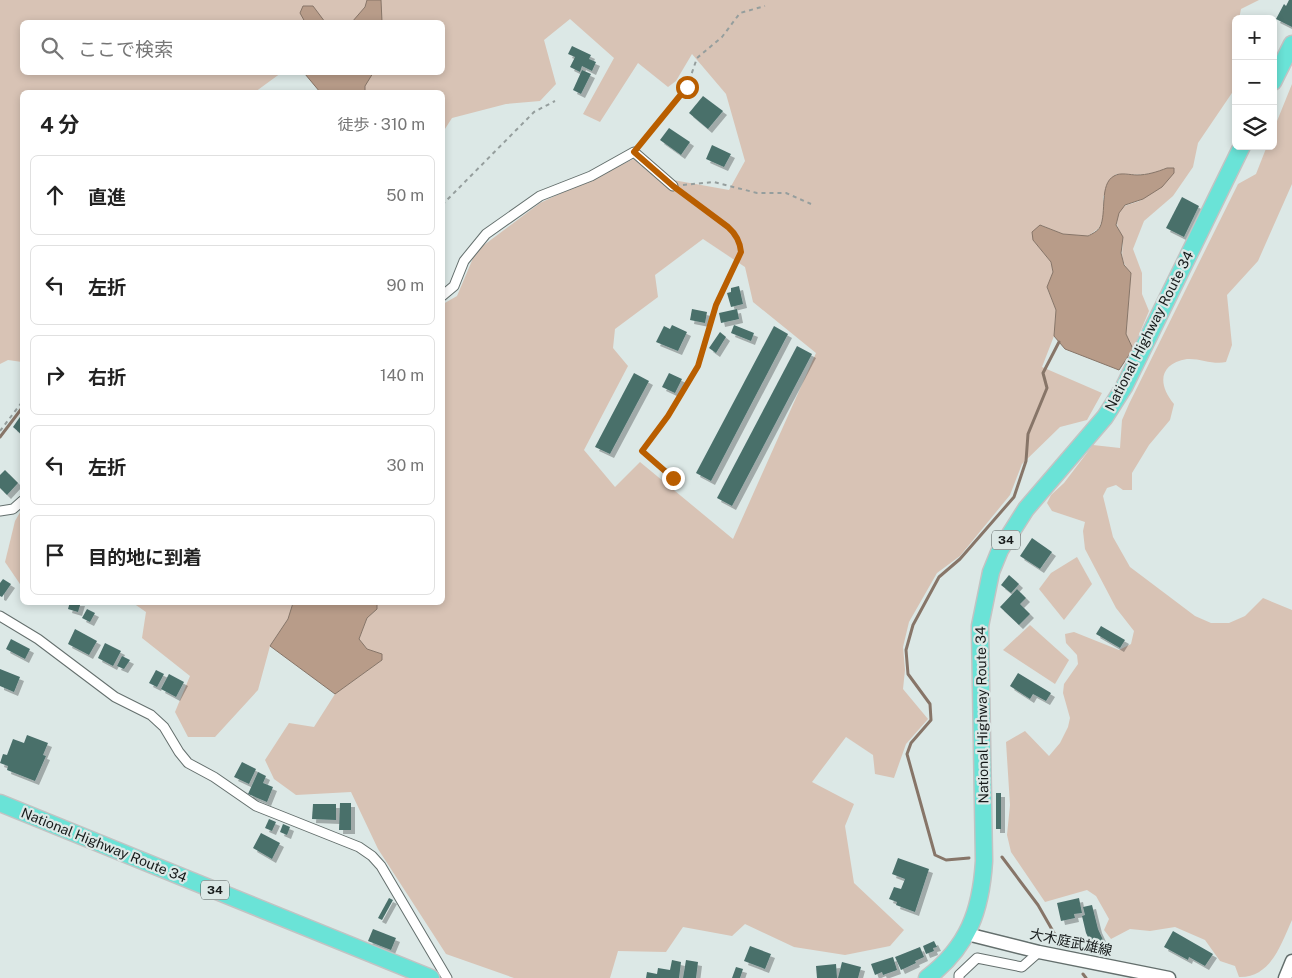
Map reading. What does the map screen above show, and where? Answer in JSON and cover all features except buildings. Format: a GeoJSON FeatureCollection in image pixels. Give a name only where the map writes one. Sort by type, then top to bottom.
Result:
{"type":"FeatureCollection","features":[{"type":"Feature","properties":{"kind":"highway"},"geometry":{"type":"LineString","coordinates":[[1277,74],[1292,44]]}},
{"type":"Feature","properties":{"kind":"highway","name":"National Highway Route 34"},"geometry":{"type":"LineString","coordinates":[[927,978],[954,953],[967,934],[974,916],[982,881],[984,861],[980,626],[991,572],[1004,544],[1026,509],[1105,417],[1124,388],[1240,150]]}},
{"type":"Feature","properties":{"kind":"highway","name":"National Highway Route 34"},"geometry":{"type":"LineString","coordinates":[[0,802],[431,978]]}},
{"type":"Feature","properties":{"kind":"main road","name":"大木庭武雄線"},"geometry":{"type":"LineString","coordinates":[[967,934],[1039,952],[1169,978]]}},
{"type":"Feature","properties":{"kind":"main road"},"geometry":{"type":"LineString","coordinates":[[1285,978],[1292,961]]}},
{"type":"Feature","properties":{"kind":"street"},"geometry":{"type":"LineString","coordinates":[[445,294],[454,286],[464,261],[486,234],[540,196],[591,176],[634,152],[673,186]]}},
{"type":"Feature","properties":{"kind":"street"},"geometry":{"type":"LineString","coordinates":[[0,511],[14,509],[20,503]]}},
{"type":"Feature","properties":{"kind":"street"},"geometry":{"type":"LineString","coordinates":[[0,616],[38,639],[115,697],[151,715],[164,727],[188,763],[214,777],[256,806],[359,847],[372,856],[381,866],[448,978]]}},
{"type":"Feature","properties":{"kind":"street"},"geometry":{"type":"LineString","coordinates":[[959,978],[959,975],[977,958],[1022,967],[1039,952]]}},
{"type":"Feature","properties":{"kind":"path"},"geometry":{"type":"LineString","coordinates":[[634,152],[687,87],[696,58],[722,37],[740,13],[765,6]]}},
{"type":"Feature","properties":{"kind":"path"},"geometry":{"type":"LineString","coordinates":[[445,202],[534,112],[555,101]]}},
{"type":"Feature","properties":{"kind":"path"},"geometry":{"type":"LineString","coordinates":[[673,186],[714,182],[757,193],[786,193],[811,204]]}},
{"type":"Feature","properties":{"kind":"path"},"geometry":{"type":"LineString","coordinates":[[673,186],[728,227],[735,234],[740,244],[741,252],[716,305],[698,366],[668,416],[642,451],[673,478]]}},
{"type":"Feature","properties":{"kind":"path"},"geometry":{"type":"LineString","coordinates":[[0,431],[20,405]]}},
{"type":"Feature","properties":{"kind":"shaded area"},"geometry":{"type":"Polygon","coordinates":[[[0,0],[1259,0],[1241,9],[1240,15],[1232,15],[1232,93],[1198,143],[1193,167],[1173,196],[1144,221],[1133,249],[1142,273],[1142,294],[1149,311],[1133,349],[1126,334],[1131,273],[1122,258],[1123,238],[1117,225],[1118,216],[1122,208],[1146,197],[1167,168],[1148,174],[1116,174],[1103,197],[1104,215],[1099,228],[1088,236],[1063,234],[1041,225],[1033,240],[1051,262],[1053,272],[1047,288],[1056,310],[1054,336],[1042,367],[1102,393],[1087,420],[1060,427],[1022,464],[1010,495],[960,556],[937,573],[909,622],[903,647],[905,670],[903,689],[928,719],[906,744],[894,778],[875,774],[873,755],[846,737],[812,782],[854,804],[845,826],[854,883],[904,930],[890,946],[845,955],[794,947],[745,924],[732,936],[683,927],[666,952],[618,951],[610,978],[514,978],[446,954],[378,849],[351,792],[296,795],[274,779],[265,760],[289,723],[314,727],[335,694],[382,660],[382,654],[367,649],[359,639],[367,618],[377,609],[377,605],[445,605],[445,303],[457,296],[476,251],[540,203],[644,154],[673,180],[729,190],[745,161],[726,94],[692,54],[676,81],[668,87],[638,63],[600,122],[583,114],[614,58],[570,19],[544,40],[556,84],[540,101],[506,104],[452,118],[445,129],[445,90],[318,90],[306,75],[445,75],[445,20],[20,20],[20,75],[278,75],[258,90],[20,90],[20,362],[8,360],[0,364],[0,0]],[[703,239],[655,275],[658,297],[615,329],[613,348],[628,366],[584,450],[615,487],[640,462],[733,539],[816,353],[753,302],[745,267],[703,239]]]}},
{"type":"Feature","properties":{"kind":"shaded area"},"geometry":{"type":"Polygon","coordinates":[[[367,0],[381,0],[382,20],[354,20],[365,7],[367,0]]]}},
{"type":"Feature","properties":{"kind":"shaded area"},"geometry":{"type":"Polygon","coordinates":[[[303,6],[313,6],[324,20],[304,20],[300,13],[303,6]]]}},
{"type":"Feature","properties":{"kind":"shaded area"},"geometry":{"type":"Polygon","coordinates":[[[306,75],[372,75],[365,86],[365,90],[318,90],[306,75]]]}},
{"type":"Feature","properties":{"kind":"shaded area"},"geometry":{"type":"Polygon","coordinates":[[[1292,84],[1292,184],[1258,261],[1227,295],[1232,345],[1226,362],[1216,363],[1187,359],[1170,365],[1166,370],[1163,383],[1174,404],[1170,420],[1149,445],[1132,473],[1132,490],[1123,490],[1116,485],[1107,488],[1103,496],[1113,537],[1130,567],[1195,616],[1211,623],[1229,623],[1245,616],[1263,598],[1292,610],[1292,920],[1279,949],[1267,966],[1250,976],[1239,977],[1235,966],[1220,961],[1205,940],[1175,927],[1150,931],[1130,929],[1111,939],[1104,930],[1109,919],[1096,896],[1087,890],[1045,902],[1011,852],[1007,835],[1010,805],[1006,742],[1025,731],[1049,756],[1060,743],[1070,718],[1063,693],[1064,684],[1078,664],[1077,655],[1066,643],[1065,634],[1074,632],[1119,650],[1131,644],[1134,631],[1116,608],[1085,549],[1083,531],[1085,522],[1052,511],[1047,503],[1051,495],[1064,483],[1093,445],[1120,448],[1122,420],[1129,404],[1238,184],[1256,174],[1265,150],[1277,150],[1277,121],[1292,84]]]}},
{"type":"Feature","properties":{"kind":"shaded area"},"geometry":{"type":"Polygon","coordinates":[[[1174,168],[1174,173],[1162,187],[1143,199],[1125,205],[1119,213],[1116,225],[1123,237],[1121,253],[1124,265],[1131,273],[1126,334],[1133,349],[1119,370],[1065,349],[1054,336],[1056,310],[1047,287],[1053,272],[1051,262],[1033,240],[1032,232],[1040,225],[1063,234],[1088,236],[1100,227],[1106,185],[1109,180],[1119,174],[1137,175],[1174,168]]]}},
{"type":"Feature","properties":{"kind":"shaded area"},"geometry":{"type":"Polygon","coordinates":[[[20,512],[20,584],[5,562],[15,521],[20,512]]]}},
{"type":"Feature","properties":{"kind":"shaded area"},"geometry":{"type":"Polygon","coordinates":[[[1077,557],[1092,584],[1064,620],[1039,589],[1051,573],[1077,557]]]}},
{"type":"Feature","properties":{"kind":"shaded area"},"geometry":{"type":"Polygon","coordinates":[[[136,605],[292,605],[288,619],[270,646],[258,690],[215,737],[188,737],[175,712],[190,676],[142,638],[146,612],[136,605]]]}},
{"type":"Feature","properties":{"kind":"shaded area"},"geometry":{"type":"Polygon","coordinates":[[[292,605],[377,605],[377,609],[367,618],[359,639],[367,649],[382,654],[382,660],[335,694],[270,646],[288,619],[292,605]]]}},
{"type":"Feature","properties":{"kind":"shaded area"},"geometry":{"type":"Polygon","coordinates":[[[1030,625],[1069,660],[1055,684],[1003,650],[1030,625]]]}},
{"type":"Feature","properties":{"kind":"waterway"},"geometry":{"type":"LineString","coordinates":[[969,858],[946,860],[935,855],[907,754],[911,743],[931,720],[930,704],[908,674],[906,650],[913,625],[939,577],[960,559],[1014,497],[1026,461],[1028,434],[1047,388],[1043,373],[1059,342]]}},
{"type":"Feature","properties":{"kind":"waterway"},"geometry":{"type":"LineString","coordinates":[[0,437],[20,411]]}},
{"type":"Feature","properties":{"kind":"waterway"},"geometry":{"type":"LineString","coordinates":[[1002,857],[1038,905],[1058,940]]}},
{"type":"Feature","properties":{"kind":"waterway"},"geometry":{"type":"LineString","coordinates":[[1083,974],[1086,978]]}},
{"type":"Feature","properties":{"kind":"route"},"geometry":{"type":"LineString","coordinates":[[673,478],[642,451],[668,416],[698,366],[716,305],[741,252],[740,244],[735,234],[728,227],[673,186],[634,152],[687,87]]}}]}
